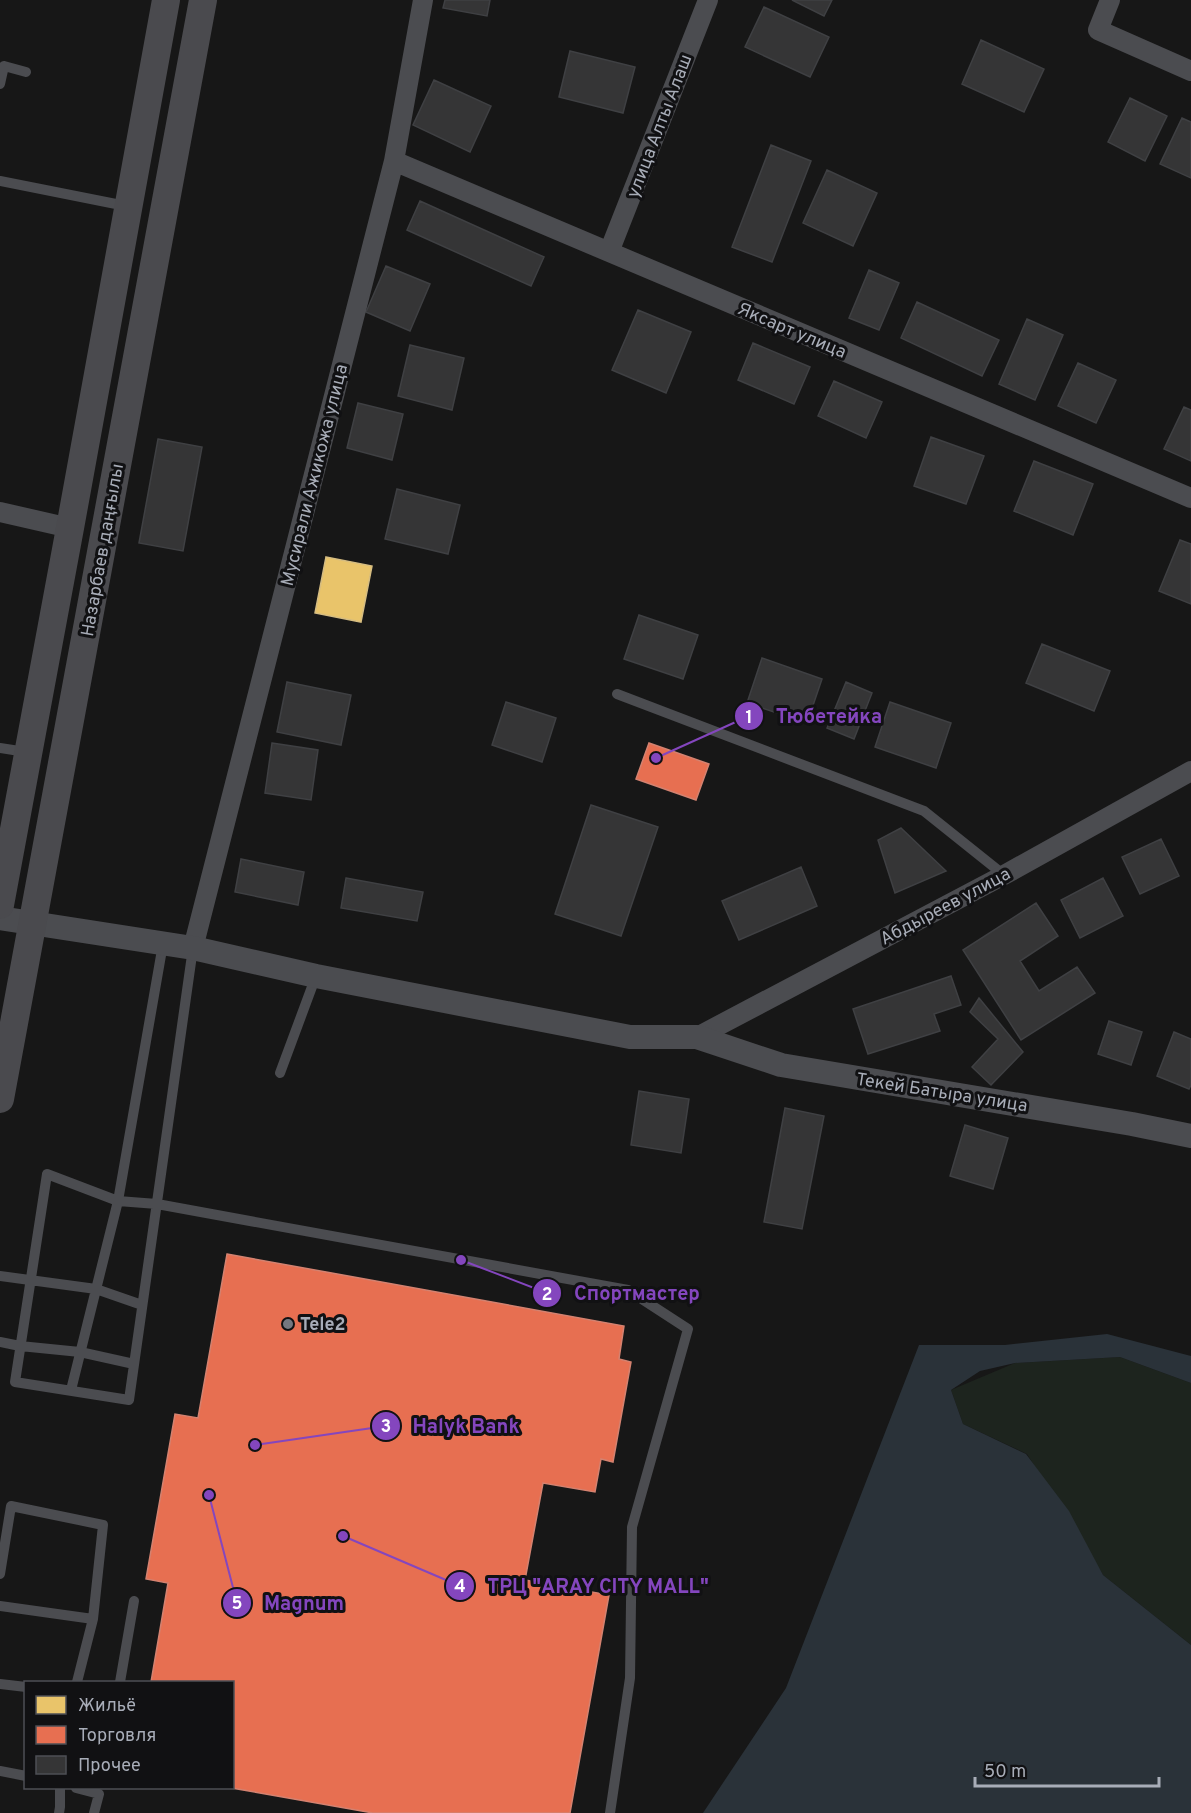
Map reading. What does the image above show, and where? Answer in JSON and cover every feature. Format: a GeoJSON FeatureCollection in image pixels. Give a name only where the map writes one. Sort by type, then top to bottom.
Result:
{"type":"FeatureCollection","features":[{"type":"Feature","properties":{"kind":"main road","name":"Назарбаев даңғылы"},"geometry":{"type":"LineString","coordinates":[[0,905],[14,750],[70,528],[166,0]]}},
{"type":"Feature","properties":{"kind":"main road","name":"Назарбаев даңғылы"},"geometry":{"type":"LineString","coordinates":[[0,1099],[203,0]]}},
{"type":"Feature","properties":{"kind":"street","name":"Мусирали Ажикожа улица"},"geometry":{"type":"LineString","coordinates":[[193,948],[394,161],[423,0]]}},
{"type":"Feature","properties":{"kind":"street","name":"улица Алты Алаш"},"geometry":{"type":"LineString","coordinates":[[609,252],[708,0]]}},
{"type":"Feature","properties":{"kind":"street"},"geometry":{"type":"LineString","coordinates":[[1110,0],[1098,30],[1191,71]]}},
{"type":"Feature","properties":{"kind":"street","name":"Яксарт улица"},"geometry":{"type":"LineString","coordinates":[[394,161],[1191,498]]}},
{"type":"Feature","properties":{"kind":"street"},"geometry":{"type":"LineString","coordinates":[[0,512],[70,528]]}},
{"type":"Feature","properties":{"kind":"street","name":"Абдыреев улица"},"geometry":{"type":"LineString","coordinates":[[697,1037],[1004,875],[1191,771]]}},
{"type":"Feature","properties":{"kind":"street","name":"Текей Батыра улица"},"geometry":{"type":"LineString","coordinates":[[0,918],[193,948],[316,976],[630,1037],[697,1037],[781,1065],[1191,1136]]}},
{"type":"Feature","properties":{"kind":"lane"},"geometry":{"type":"LineString","coordinates":[[0,84],[4,66],[26,72]]}},
{"type":"Feature","properties":{"kind":"lane"},"geometry":{"type":"LineString","coordinates":[[0,181],[128,206]]}},
{"type":"Feature","properties":{"kind":"lane"},"geometry":{"type":"LineString","coordinates":[[617,694],[924,812],[1004,875]]}},
{"type":"Feature","properties":{"kind":"lane"},"geometry":{"type":"LineString","coordinates":[[71,1390],[118,1201],[164,944]]}},
{"type":"Feature","properties":{"kind":"lane"},"geometry":{"type":"LineString","coordinates":[[193,948],[157,1204],[142,1305],[129,1400],[15,1382],[47,1174],[118,1201],[157,1204],[628,1290],[688,1329],[632,1527],[630,1678],[609,1813]]}},
{"type":"Feature","properties":{"kind":"lane"},"geometry":{"type":"LineString","coordinates":[[280,1073],[316,976]]}},
{"type":"Feature","properties":{"kind":"lane"},"geometry":{"type":"LineString","coordinates":[[0,1276],[96,1289],[142,1305]]}},
{"type":"Feature","properties":{"kind":"lane"},"geometry":{"type":"LineString","coordinates":[[0,1342],[80,1352],[134,1364]]}},
{"type":"Feature","properties":{"kind":"lane"},"geometry":{"type":"LineString","coordinates":[[0,1574],[11,1506],[103,1525],[93,1619],[78,1681]]}},
{"type":"Feature","properties":{"kind":"lane"},"geometry":{"type":"LineString","coordinates":[[120,1681],[134,1601]]}},
{"type":"Feature","properties":{"kind":"lane"},"geometry":{"type":"LineString","coordinates":[[0,1606],[93,1619]]}},
{"type":"Feature","properties":{"kind":"lane"},"geometry":{"type":"LineString","coordinates":[[0,1684],[24,1687]]}},
{"type":"Feature","properties":{"kind":"lane"},"geometry":{"type":"LineString","coordinates":[[0,1771],[24,1776]]}},
{"type":"Feature","properties":{"kind":"lane"},"geometry":{"type":"LineString","coordinates":[[59,1813],[60,1789]]}},
{"type":"Feature","properties":{"kind":"lane"},"geometry":{"type":"LineString","coordinates":[[84,1789],[100,1791],[94,1813]]}},
{"type":"Feature","properties":{"kind":"shaded area"},"geometry":{"type":"Polygon","coordinates":[[[1107,1334],[1191,1356],[1191,1383],[1120,1357],[1015,1363],[980,1371],[951,1390],[963,1424],[1026,1454],[1069,1511],[1103,1575],[1191,1645],[1191,1813],[703,1813],[786,1688],[919,1345],[1005,1345],[1107,1334]]]}},
{"type":"Feature","properties":{"kind":"shaded area"},"geometry":{"type":"Polygon","coordinates":[[[1120,1357],[1191,1383],[1191,1645],[1103,1575],[1027,1454],[963,1424],[951,1390],[1015,1363],[1120,1357]]]}},
{"type":"Feature","properties":{"kind":"building: Жильё"},"geometry":{"type":"Polygon","coordinates":[[[326,557],[372,566],[361,622],[315,613],[326,557]]]}},
{"type":"Feature","properties":{"kind":"building: Торговля"},"geometry":{"type":"Polygon","coordinates":[[[649,743],[709,764],[696,800],[636,779],[649,743]]]}},
{"type":"Feature","properties":{"kind":"building: Торговля"},"geometry":{"type":"Polygon","coordinates":[[[227,1254],[624,1326],[619,1359],[631,1362],[613,1462],[601,1459],[595,1492],[543,1483],[525,1580],[609,1595],[570,1813],[373,1813],[234,1788],[234,1681],[151,1681],[168,1583],[146,1579],[175,1414],[198,1418],[227,1254]]]}},
{"type":"Feature","properties":{"kind":"building: Прочее"},"geometry":{"type":"Polygon","coordinates":[[[445,0],[490,0],[487,16],[443,8],[445,0]]]}},
{"type":"Feature","properties":{"kind":"building: Прочее"},"geometry":{"type":"Polygon","coordinates":[[[792,0],[832,0],[824,16],[792,0]]]}},
{"type":"Feature","properties":{"kind":"building: Прочее"},"geometry":{"type":"Polygon","coordinates":[[[764,7],[829,37],[810,77],[745,47],[764,7]]]}},
{"type":"Feature","properties":{"kind":"building: Прочее"},"geometry":{"type":"Polygon","coordinates":[[[981,40],[1044,69],[1024,112],[962,84],[981,40]]]}},
{"type":"Feature","properties":{"kind":"building: Прочее"},"geometry":{"type":"Polygon","coordinates":[[[570,51],[635,67],[623,113],[559,97],[570,51]]]}},
{"type":"Feature","properties":{"kind":"building: Прочее"},"geometry":{"type":"Polygon","coordinates":[[[434,80],[491,106],[470,152],[413,125],[434,80]]]}},
{"type":"Feature","properties":{"kind":"building: Прочее"},"geometry":{"type":"Polygon","coordinates":[[[1130,98],[1167,116],[1145,161],[1108,142],[1130,98]]]}},
{"type":"Feature","properties":{"kind":"building: Прочее"},"geometry":{"type":"Polygon","coordinates":[[[1182,118],[1191,122],[1191,178],[1160,164],[1182,118]]]}},
{"type":"Feature","properties":{"kind":"building: Прочее"},"geometry":{"type":"Polygon","coordinates":[[[771,145],[811,161],[772,262],[732,247],[771,145]]]}},
{"type":"Feature","properties":{"kind":"building: Прочее"},"geometry":{"type":"Polygon","coordinates":[[[827,170],[877,193],[853,246],[803,223],[827,170]]]}},
{"type":"Feature","properties":{"kind":"building: Прочее"},"geometry":{"type":"Polygon","coordinates":[[[420,201],[544,257],[531,286],[407,230],[420,201]]]}},
{"type":"Feature","properties":{"kind":"building: Прочее"},"geometry":{"type":"Polygon","coordinates":[[[386,266],[430,284],[410,331],[366,312],[386,266]]]}},
{"type":"Feature","properties":{"kind":"building: Прочее"},"geometry":{"type":"Polygon","coordinates":[[[869,270],[899,283],[879,330],[849,318],[869,270]]]}},
{"type":"Feature","properties":{"kind":"building: Прочее"},"geometry":{"type":"Polygon","coordinates":[[[917,302],[999,340],[982,376],[901,338],[917,302]]]}},
{"type":"Feature","properties":{"kind":"building: Прочее"},"geometry":{"type":"Polygon","coordinates":[[[638,310],[691,332],[666,393],[612,370],[638,310]]]}},
{"type":"Feature","properties":{"kind":"building: Прочее"},"geometry":{"type":"Polygon","coordinates":[[[1027,319],[1063,335],[1035,400],[999,384],[1027,319]]]}},
{"type":"Feature","properties":{"kind":"building: Прочее"},"geometry":{"type":"Polygon","coordinates":[[[753,343],[810,367],[794,404],[738,380],[753,343]]]}},
{"type":"Feature","properties":{"kind":"building: Прочее"},"geometry":{"type":"Polygon","coordinates":[[[410,345],[464,358],[452,410],[398,396],[410,345]]]}},
{"type":"Feature","properties":{"kind":"building: Прочее"},"geometry":{"type":"Polygon","coordinates":[[[1078,363],[1116,380],[1096,423],[1058,406],[1078,363]]]}},
{"type":"Feature","properties":{"kind":"building: Прочее"},"geometry":{"type":"Polygon","coordinates":[[[834,381],[882,402],[866,438],[818,416],[834,381]]]}},
{"type":"Feature","properties":{"kind":"building: Прочее"},"geometry":{"type":"Polygon","coordinates":[[[358,403],[403,414],[392,460],[347,448],[358,403]]]}},
{"type":"Feature","properties":{"kind":"building: Прочее"},"geometry":{"type":"Polygon","coordinates":[[[1184,407],[1191,410],[1191,461],[1164,449],[1184,407]]]}},
{"type":"Feature","properties":{"kind":"building: Прочее"},"geometry":{"type":"Polygon","coordinates":[[[931,437],[984,456],[966,504],[914,486],[931,437]]]}},
{"type":"Feature","properties":{"kind":"building: Прочее"},"geometry":{"type":"Polygon","coordinates":[[[158,439],[202,447],[183,551],[139,543],[158,439]]]}},
{"type":"Feature","properties":{"kind":"building: Прочее"},"geometry":{"type":"Polygon","coordinates":[[[1034,461],[1093,484],[1073,535],[1014,511],[1034,461]]]}},
{"type":"Feature","properties":{"kind":"building: Прочее"},"geometry":{"type":"Polygon","coordinates":[[[397,489],[460,505],[448,554],[385,539],[397,489]]]}},
{"type":"Feature","properties":{"kind":"building: Прочее"},"geometry":{"type":"Polygon","coordinates":[[[1180,540],[1191,544],[1191,604],[1159,591],[1180,540]]]}},
{"type":"Feature","properties":{"kind":"building: Прочее"},"geometry":{"type":"Polygon","coordinates":[[[639,615],[698,635],[683,679],[624,659],[639,615]]]}},
{"type":"Feature","properties":{"kind":"building: Прочее"},"geometry":{"type":"Polygon","coordinates":[[[1042,644],[1110,671],[1094,711],[1026,683],[1042,644]]]}},
{"type":"Feature","properties":{"kind":"building: Прочее"},"geometry":{"type":"Polygon","coordinates":[[[762,658],[822,679],[807,723],[747,703],[762,658]]]}},
{"type":"Feature","properties":{"kind":"building: Прочее"},"geometry":{"type":"Polygon","coordinates":[[[287,682],[351,695],[341,745],[277,732],[287,682]]]}},
{"type":"Feature","properties":{"kind":"building: Прочее"},"geometry":{"type":"Polygon","coordinates":[[[846,682],[872,693],[854,739],[827,728],[846,682]]]}},
{"type":"Feature","properties":{"kind":"building: Прочее"},"geometry":{"type":"Polygon","coordinates":[[[506,702],[556,718],[542,762],[492,745],[506,702]]]}},
{"type":"Feature","properties":{"kind":"building: Прочее"},"geometry":{"type":"Polygon","coordinates":[[[890,702],[951,723],[936,768],[875,747],[890,702]]]}},
{"type":"Feature","properties":{"kind":"building: Прочее"},"geometry":{"type":"Polygon","coordinates":[[[272,743],[318,750],[311,800],[265,793],[272,743]]]}},
{"type":"Feature","properties":{"kind":"building: Прочее"},"geometry":{"type":"Polygon","coordinates":[[[591,805],[658,827],[621,936],[555,914],[591,805]]]}},
{"type":"Feature","properties":{"kind":"building: Прочее"},"geometry":{"type":"Polygon","coordinates":[[[901,828],[946,871],[895,893],[878,840],[901,828]]]}},
{"type":"Feature","properties":{"kind":"building: Прочее"},"geometry":{"type":"Polygon","coordinates":[[[1161,839],[1179,876],[1140,894],[1122,857],[1161,839]]]}},
{"type":"Feature","properties":{"kind":"building: Прочее"},"geometry":{"type":"Polygon","coordinates":[[[241,859],[304,872],[298,905],[235,892],[241,859]]]}},
{"type":"Feature","properties":{"kind":"building: Прочее"},"geometry":{"type":"Polygon","coordinates":[[[801,867],[817,906],[739,940],[722,901],[801,867]]]}},
{"type":"Feature","properties":{"kind":"building: Прочее"},"geometry":{"type":"Polygon","coordinates":[[[346,878],[423,892],[417,921],[341,908],[346,878]]]}},
{"type":"Feature","properties":{"kind":"building: Прочее"},"geometry":{"type":"Polygon","coordinates":[[[1103,878],[1123,916],[1080,938],[1061,900],[1103,878]]]}},
{"type":"Feature","properties":{"kind":"building: Прочее"},"geometry":{"type":"Polygon","coordinates":[[[1036,903],[1058,936],[1020,961],[1039,991],[1077,967],[1095,993],[1021,1040],[963,950],[1036,903]]]}},
{"type":"Feature","properties":{"kind":"building: Прочее"},"geometry":{"type":"Polygon","coordinates":[[[951,976],[961,1005],[934,1014],[940,1031],[868,1054],[853,1009],[951,976]]]}},
{"type":"Feature","properties":{"kind":"building: Прочее"},"geometry":{"type":"Polygon","coordinates":[[[979,998],[1023,1052],[991,1085],[972,1067],[998,1039],[970,1012],[979,998]]]}},
{"type":"Feature","properties":{"kind":"building: Прочее"},"geometry":{"type":"Polygon","coordinates":[[[1109,1021],[1142,1032],[1131,1065],[1098,1054],[1109,1021]]]}},
{"type":"Feature","properties":{"kind":"building: Прочее"},"geometry":{"type":"Polygon","coordinates":[[[1174,1032],[1191,1039],[1191,1085],[1189,1089],[1157,1076],[1174,1032]]]}},
{"type":"Feature","properties":{"kind":"building: Прочее"},"geometry":{"type":"Polygon","coordinates":[[[639,1091],[689,1099],[681,1153],[631,1145],[639,1091]]]}},
{"type":"Feature","properties":{"kind":"building: Прочее"},"geometry":{"type":"Polygon","coordinates":[[[785,1108],[824,1116],[802,1229],[764,1222],[785,1108]]]}},
{"type":"Feature","properties":{"kind":"building: Прочее"},"geometry":{"type":"Polygon","coordinates":[[[965,1125],[1008,1138],[993,1189],[950,1176],[965,1125]]]}},
{"type":"Feature","properties":{"kind":"place","name":"Тюбетейка"},"geometry":{"type":"Point","coordinates":[656,758]}},
{"type":"Feature","properties":{"kind":"place","name":"Спортмастер"},"geometry":{"type":"Point","coordinates":[461,1260]}},
{"type":"Feature","properties":{"kind":"place","name":"Tele2"},"geometry":{"type":"Point","coordinates":[288,1324]}},
{"type":"Feature","properties":{"kind":"place","name":"Halyk Bank"},"geometry":{"type":"Point","coordinates":[255,1445]}},
{"type":"Feature","properties":{"kind":"place","name":"Magnum"},"geometry":{"type":"Point","coordinates":[209,1495]}},
{"type":"Feature","properties":{"kind":"place","name":"ТРЦ \"ARAY CITY MALL\""},"geometry":{"type":"Point","coordinates":[343,1536]}}]}
